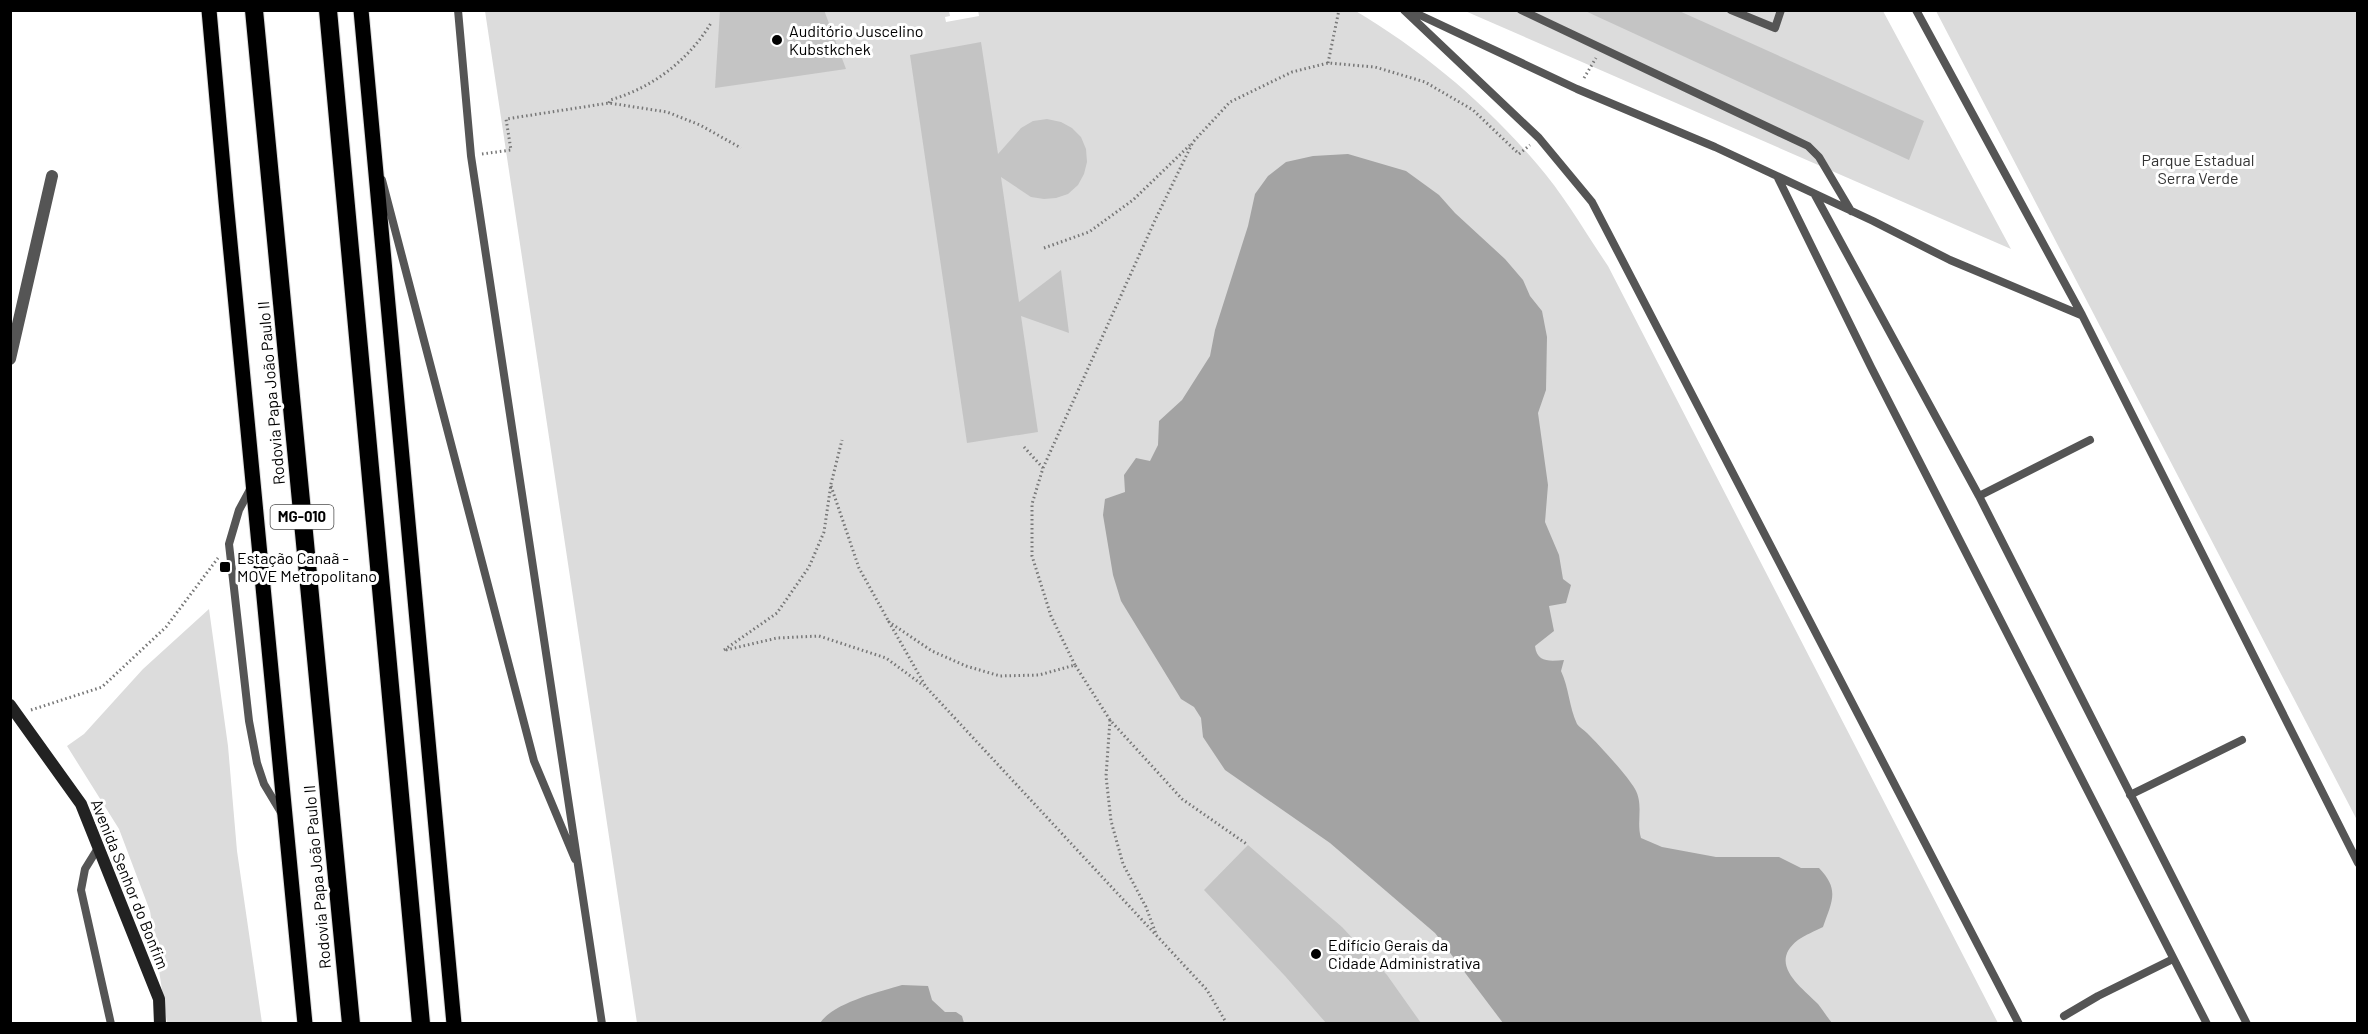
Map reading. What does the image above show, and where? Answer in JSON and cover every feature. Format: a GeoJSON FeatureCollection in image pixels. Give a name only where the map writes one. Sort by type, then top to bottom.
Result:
{"type":"FeatureCollection","features":[{"type":"Feature","properties":{"kind":"highway","name":"Rodovia Papa João Paulo II"},"geometry":{"type":"LineString","coordinates":[[254,10],[351,1023]]}},
{"type":"Feature","properties":{"kind":"highway"},"geometry":{"type":"LineString","coordinates":[[328,10],[421,1023]]}},
{"type":"Feature","properties":{"kind":"main road","name":"MG-010"},"geometry":{"type":"LineString","coordinates":[[209,10],[305,1023]]}},
{"type":"Feature","properties":{"kind":"main road"},"geometry":{"type":"LineString","coordinates":[[361,10],[454,1023]]}},
{"type":"Feature","properties":{"kind":"street"},"geometry":{"type":"LineString","coordinates":[[10,359],[52,176]]}},
{"type":"Feature","properties":{"kind":"street","name":"Avenida Senhor do Bonfim"},"geometry":{"type":"LineString","coordinates":[[14,710],[81,804],[159,999],[160,1023]]}},
{"type":"Feature","properties":{"kind":"lane"},"geometry":{"type":"LineString","coordinates":[[458,10],[471,156],[602,1023]]}},
{"type":"Feature","properties":{"kind":"lane"},"geometry":{"type":"LineString","coordinates":[[1404,10],[1539,138],[1592,202],[2019,1023]]}},
{"type":"Feature","properties":{"kind":"lane"},"geometry":{"type":"LineString","coordinates":[[1409,10],[1577,89],[1715,147],[1950,260],[2082,315]]}},
{"type":"Feature","properties":{"kind":"lane"},"geometry":{"type":"LineString","coordinates":[[1521,10],[1808,146],[1819,157],[1851,211]]}},
{"type":"Feature","properties":{"kind":"lane"},"geometry":{"type":"LineString","coordinates":[[1731,10],[1774,28],[1781,10]]}},
{"type":"Feature","properties":{"kind":"lane"},"geometry":{"type":"LineString","coordinates":[[1916,10],[2082,315],[2358,863]]}},
{"type":"Feature","properties":{"kind":"lane"},"geometry":{"type":"LineString","coordinates":[[374,146],[534,761],[580,871]]}},
{"type":"Feature","properties":{"kind":"lane"},"geometry":{"type":"LineString","coordinates":[[1778,177],[1870,367],[2207,1023]]}},
{"type":"Feature","properties":{"kind":"lane"},"geometry":{"type":"LineString","coordinates":[[1815,195],[1979,496],[2247,1023]]}},
{"type":"Feature","properties":{"kind":"lane"},"geometry":{"type":"LineString","coordinates":[[1979,496],[2090,441]]}},
{"type":"Feature","properties":{"kind":"lane"},"geometry":{"type":"LineString","coordinates":[[254,483],[239,510],[229,544],[249,721],[257,763],[264,784],[286,822]]}},
{"type":"Feature","properties":{"kind":"lane"},"geometry":{"type":"LineString","coordinates":[[2130,795],[2242,740]]}},
{"type":"Feature","properties":{"kind":"lane"},"geometry":{"type":"LineString","coordinates":[[98,848],[85,868],[81,890],[111,1023]]}},
{"type":"Feature","properties":{"kind":"lane"},"geometry":{"type":"LineString","coordinates":[[2064,1016],[2098,996],[2174,959]]}},
{"type":"Feature","properties":{"kind":"path"},"geometry":{"type":"LineString","coordinates":[[1328,63],[1339,10]]}},
{"type":"Feature","properties":{"kind":"path"},"geometry":{"type":"LineString","coordinates":[[609,103],[610,100],[651,84],[699,43],[711,23]]}},
{"type":"Feature","properties":{"kind":"path"},"geometry":{"type":"LineString","coordinates":[[1577,89],[1602,49]]}},
{"type":"Feature","properties":{"kind":"path"},"geometry":{"type":"LineString","coordinates":[[1044,248],[1089,232],[1133,200],[1193,142],[1230,102],[1292,72],[1328,63],[1375,67],[1425,81],[1473,110],[1519,154],[1539,138]]}},
{"type":"Feature","properties":{"kind":"path"},"geometry":{"type":"LineString","coordinates":[[471,156],[511,150],[506,119],[609,103],[667,112],[700,125],[741,148]]}},
{"type":"Feature","properties":{"kind":"path"},"geometry":{"type":"LineString","coordinates":[[1193,142],[1043,468],[1032,504],[1032,556],[1051,616],[1075,665],[1110,720],[1182,799],[1248,845]]}},
{"type":"Feature","properties":{"kind":"path"},"geometry":{"type":"LineString","coordinates":[[842,440],[831,484],[824,532],[809,567],[777,614],[724,650],[777,638],[819,636],[886,658],[926,687],[1207,990],[1227,1023]]}},
{"type":"Feature","properties":{"kind":"path"},"geometry":{"type":"LineString","coordinates":[[1024,447],[1043,468]]}},
{"type":"Feature","properties":{"kind":"path"},"geometry":{"type":"LineString","coordinates":[[831,484],[859,568],[926,687]]}},
{"type":"Feature","properties":{"kind":"path"},"geometry":{"type":"LineString","coordinates":[[14,710],[102,687],[166,627],[229,544]]}},
{"type":"Feature","properties":{"kind":"path"},"geometry":{"type":"LineString","coordinates":[[890,622],[932,651],[966,666],[1000,676],[1039,675],[1075,665]]}},
{"type":"Feature","properties":{"kind":"path"},"geometry":{"type":"LineString","coordinates":[[1110,720],[1106,776],[1111,821],[1124,864],[1146,907],[1157,936]]}},
{"type":"Feature","properties":{"kind":"green space"},"geometry":{"type":"Polygon","coordinates":[[[978,10],[1354,10],[1429,61],[1496,120],[1547,176],[1608,266],[1998,1023],[637,1023],[485,11],[949,11],[950,16],[945,17],[946,22],[979,16],[978,10]]]}},
{"type":"Feature","properties":{"kind":"green space"},"geometry":{"type":"Polygon","coordinates":[[[1465,11],[1883,11],[2011,249],[1465,11]]]}},
{"type":"Feature","properties":{"kind":"green space","name":"Parque Estadual Serra Verde"},"geometry":{"type":"Polygon","coordinates":[[[1936,11],[2357,11],[2357,820],[1936,11]]]}},
{"type":"Feature","properties":{"kind":"green space"},"geometry":{"type":"Polygon","coordinates":[[[209,609],[228,746],[237,851],[262,1023],[167,1023],[150,911],[119,829],[67,746],[84,734],[143,669],[209,609]]]}},
{"type":"Feature","properties":{"kind":"shaded area"},"geometry":{"type":"Polygon","coordinates":[[[1348,154],[1406,171],[1439,195],[1505,259],[1523,280],[1530,296],[1542,311],[1547,337],[1546,390],[1538,413],[1548,485],[1545,522],[1559,555],[1563,579],[1571,585],[1566,603],[1549,606],[1554,631],[1535,646],[1536,652],[1545,660],[1564,660],[1561,671],[1577,724],[1619,768],[1638,795],[1641,838],[1662,847],[1716,857],[1779,857],[1801,868],[1819,868],[1826,876],[1832,889],[1832,896],[1823,927],[1798,940],[1789,949],[1786,966],[1796,983],[1818,1004],[1832,1023],[1503,1023],[1435,933],[1330,843],[1225,770],[1203,737],[1201,718],[1194,707],[1181,699],[1121,601],[1113,575],[1103,515],[1105,499],[1125,492],[1124,475],[1136,458],[1150,461],[1158,445],[1159,421],[1182,400],[1210,356],[1215,330],[1248,226],[1255,194],[1268,176],[1286,162],[1313,156],[1348,154]]]}},
{"type":"Feature","properties":{"kind":"shaded area"},"geometry":{"type":"Polygon","coordinates":[[[902,985],[928,986],[932,1000],[945,1012],[956,1012],[962,1016],[964,1023],[820,1023],[826,1016],[846,1004],[902,985]]]}},
{"type":"Feature","properties":{"kind":"building","name":"Auditório Juscelino Kubstkchek"},"geometry":{"type":"Polygon","coordinates":[[[720,10],[824,10],[846,69],[715,88],[720,10]]]}},
{"type":"Feature","properties":{"kind":"building"},"geometry":{"type":"Polygon","coordinates":[[[1583,10],[1677,10],[1924,121],[1909,160],[1583,10]]]}},
{"type":"Feature","properties":{"kind":"building"},"geometry":{"type":"Polygon","coordinates":[[[981,42],[998,154],[1021,128],[1033,121],[1047,119],[1061,122],[1081,137],[1086,149],[1087,162],[1078,185],[1068,194],[1056,198],[1031,197],[1001,177],[1019,302],[1061,270],[1069,333],[1021,316],[1038,432],[967,443],[910,55],[981,42]]]}},
{"type":"Feature","properties":{"kind":"building","name":"Edifício Gerais da Cidade Administrativa"},"geometry":{"type":"Polygon","coordinates":[[[1248,845],[1342,927],[1387,975],[1421,1023],[1326,1023],[1204,890],[1248,845]]]}},
{"type":"Feature","properties":{"kind":"place","name":"Auditório Juscelino Kubstkchek"},"geometry":{"type":"Point","coordinates":[777,40]}},
{"type":"Feature","properties":{"kind":"place","name":"Estação Canaã - MOVE Metropolitano"},"geometry":{"type":"Point","coordinates":[225,567]}},
{"type":"Feature","properties":{"kind":"place","name":"Edifício Gerais da Cidade Administrativa"},"geometry":{"type":"Point","coordinates":[1316,954]}}]}
